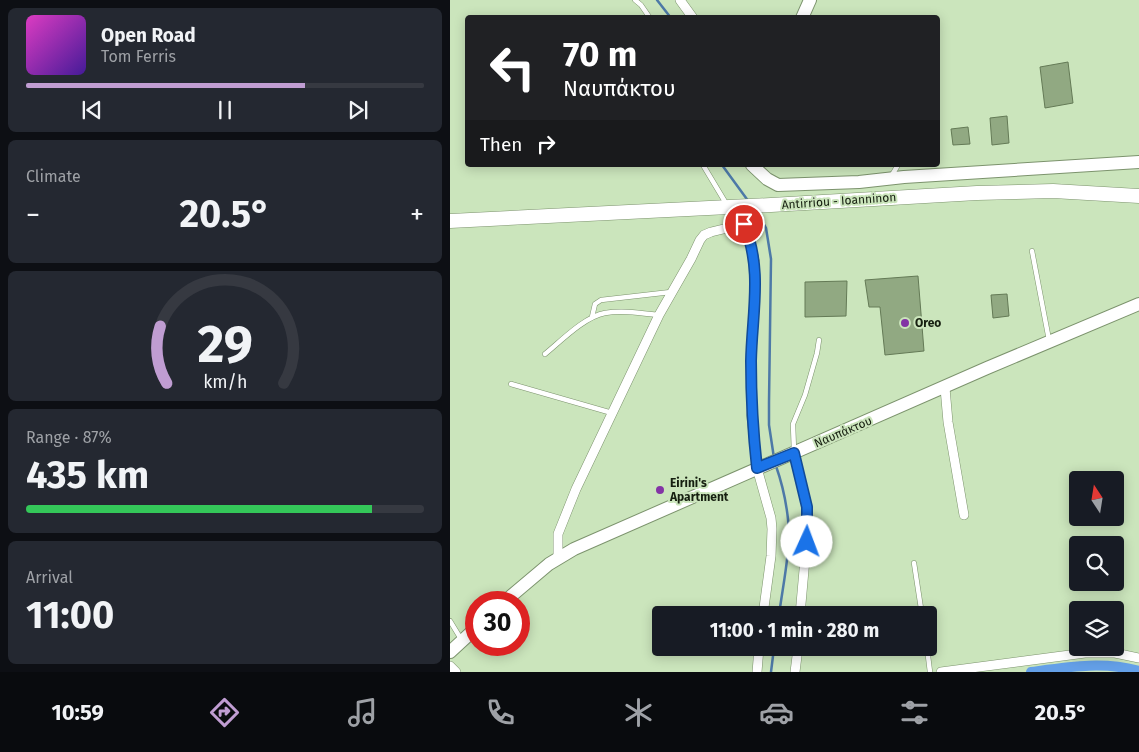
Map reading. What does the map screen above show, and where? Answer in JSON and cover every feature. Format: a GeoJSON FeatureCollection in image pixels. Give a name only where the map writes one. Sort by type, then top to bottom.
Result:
{"type":"FeatureCollection","features":[{"type":"Feature","properties":{"kind":"main road"},"geometry":{"type":"LineString","coordinates":[[803,15],[810,0]]}},
{"type":"Feature","properties":{"kind":"main road"},"geometry":{"type":"LineString","coordinates":[[754,167],[767,179],[778,185],[859,182],[1139,162]]}},
{"type":"Feature","properties":{"kind":"main road"},"geometry":{"type":"LineString","coordinates":[[776,205],[778,185]]}},
{"type":"Feature","properties":{"kind":"main road","name":"Antirriou - Ioanninon"},"geometry":{"type":"LineString","coordinates":[[450,221],[977,193],[1053,191],[1139,196]]}},
{"type":"Feature","properties":{"kind":"main road","name":"Ναυπάκτου"},"geometry":{"type":"LineString","coordinates":[[517,591],[558,557],[760,467],[1139,304]]}},
{"type":"Feature","properties":{"kind":"main road"},"geometry":{"type":"LineString","coordinates":[[450,652],[465,638]]}},
{"type":"Feature","properties":{"kind":"street"},"geometry":{"type":"LineString","coordinates":[[680,0],[691,15]]}},
{"type":"Feature","properties":{"kind":"street"},"geometry":{"type":"LineString","coordinates":[[735,207],[744,224],[753,251],[756,271],[751,360],[751,411],[772,529],[771,556],[764,606]]}},
{"type":"Feature","properties":{"kind":"street"},"geometry":{"type":"LineString","coordinates":[[558,557],[557,543],[560,529],[612,413],[659,315],[702,236],[710,232],[744,224]]}},
{"type":"Feature","properties":{"kind":"street"},"geometry":{"type":"LineString","coordinates":[[945,388],[948,422],[964,515]]}},
{"type":"Feature","properties":{"kind":"street"},"geometry":{"type":"LineString","coordinates":[[788,455],[807,507],[808,525],[801,606]]}},
{"type":"Feature","properties":{"kind":"street"},"geometry":{"type":"LineString","coordinates":[[941,672],[1085,653],[1115,653],[1139,658]]}},
{"type":"Feature","properties":{"kind":"street"},"geometry":{"type":"LineString","coordinates":[[757,672],[758,656]]}},
{"type":"Feature","properties":{"kind":"street"},"geometry":{"type":"LineString","coordinates":[[795,672],[797,656]]}},
{"type":"Feature","properties":{"kind":"street"},"geometry":{"type":"LineString","coordinates":[[450,666],[456,672]]}},
{"type":"Feature","properties":{"kind":"lane"},"geometry":{"type":"LineString","coordinates":[[635,0],[648,15]]}},
{"type":"Feature","properties":{"kind":"lane"},"geometry":{"type":"LineString","coordinates":[[705,167],[735,207]]}},
{"type":"Feature","properties":{"kind":"lane"},"geometry":{"type":"LineString","coordinates":[[890,179],[897,167]]}},
{"type":"Feature","properties":{"kind":"lane"},"geometry":{"type":"LineString","coordinates":[[1032,251],[1050,342]]}},
{"type":"Feature","properties":{"kind":"lane"},"geometry":{"type":"LineString","coordinates":[[592,317],[595,304],[601,300],[672,292]]}},
{"type":"Feature","properties":{"kind":"lane"},"geometry":{"type":"LineString","coordinates":[[544,354],[592,317],[603,313],[659,315]]}},
{"type":"Feature","properties":{"kind":"lane"},"geometry":{"type":"LineString","coordinates":[[788,455],[793,424],[805,395],[819,340]]}},
{"type":"Feature","properties":{"kind":"lane"},"geometry":{"type":"LineString","coordinates":[[511,384],[612,413]]}},
{"type":"Feature","properties":{"kind":"lane"},"geometry":{"type":"LineString","coordinates":[[914,563],[921,606]]}},
{"type":"Feature","properties":{"kind":"lane"},"geometry":{"type":"LineString","coordinates":[[450,621],[462,641]]}},
{"type":"Feature","properties":{"kind":"lane"},"geometry":{"type":"LineString","coordinates":[[928,656],[930,672]]}},
{"type":"Feature","properties":{"kind":"building"},"geometry":{"type":"Polygon","coordinates":[[[1068,62],[1073,103],[1045,108],[1040,67],[1068,62]]]}},
{"type":"Feature","properties":{"kind":"building"},"geometry":{"type":"Polygon","coordinates":[[[1007,116],[1009,143],[992,145],[990,118],[1007,116]]]}},
{"type":"Feature","properties":{"kind":"building"},"geometry":{"type":"Polygon","coordinates":[[[968,127],[970,144],[953,145],[951,129],[968,127]]]}},
{"type":"Feature","properties":{"kind":"building"},"geometry":{"type":"Polygon","coordinates":[[[918,276],[924,351],[885,355],[880,307],[869,307],[865,280],[918,276]]]}},
{"type":"Feature","properties":{"kind":"building"},"geometry":{"type":"Polygon","coordinates":[[[847,281],[846,316],[805,317],[805,282],[847,281]]]}},
{"type":"Feature","properties":{"kind":"building"},"geometry":{"type":"Polygon","coordinates":[[[1007,294],[1009,316],[993,318],[991,295],[1007,294]]]}},
{"type":"Feature","properties":{"kind":"waterway"},"geometry":{"type":"LineString","coordinates":[[657,0],[669,15]]}},
{"type":"Feature","properties":{"kind":"waterway"},"geometry":{"type":"LineString","coordinates":[[723,167],[749,202]]}},
{"type":"Feature","properties":{"kind":"waterway"},"geometry":{"type":"LineString","coordinates":[[756,210],[766,228],[771,259],[769,425],[774,458]]}},
{"type":"Feature","properties":{"kind":"waterway"},"geometry":{"type":"LineString","coordinates":[[776,466],[785,499],[789,531],[788,555],[780,606]]}},
{"type":"Feature","properties":{"kind":"waterway"},"geometry":{"type":"LineString","coordinates":[[771,672],[773,656]]}},
{"type":"Feature","properties":{"kind":"waterway"},"geometry":{"type":"LineString","coordinates":[[1031,672],[1099,666],[1112,666],[1139,671]]}},
{"type":"Feature","properties":{"kind":"place","name":"Oreo"},"geometry":{"type":"Point","coordinates":[905,323]}},
{"type":"Feature","properties":{"kind":"place","name":"Eirini's Apartment"},"geometry":{"type":"Point","coordinates":[660,490]}},
{"type":"Feature","properties":{"kind":"route"},"geometry":{"type":"LineString","coordinates":[[744,224],[753,251],[756,271],[751,360],[751,411],[757,468],[794,453],[807,507],[807,542]]}}]}
